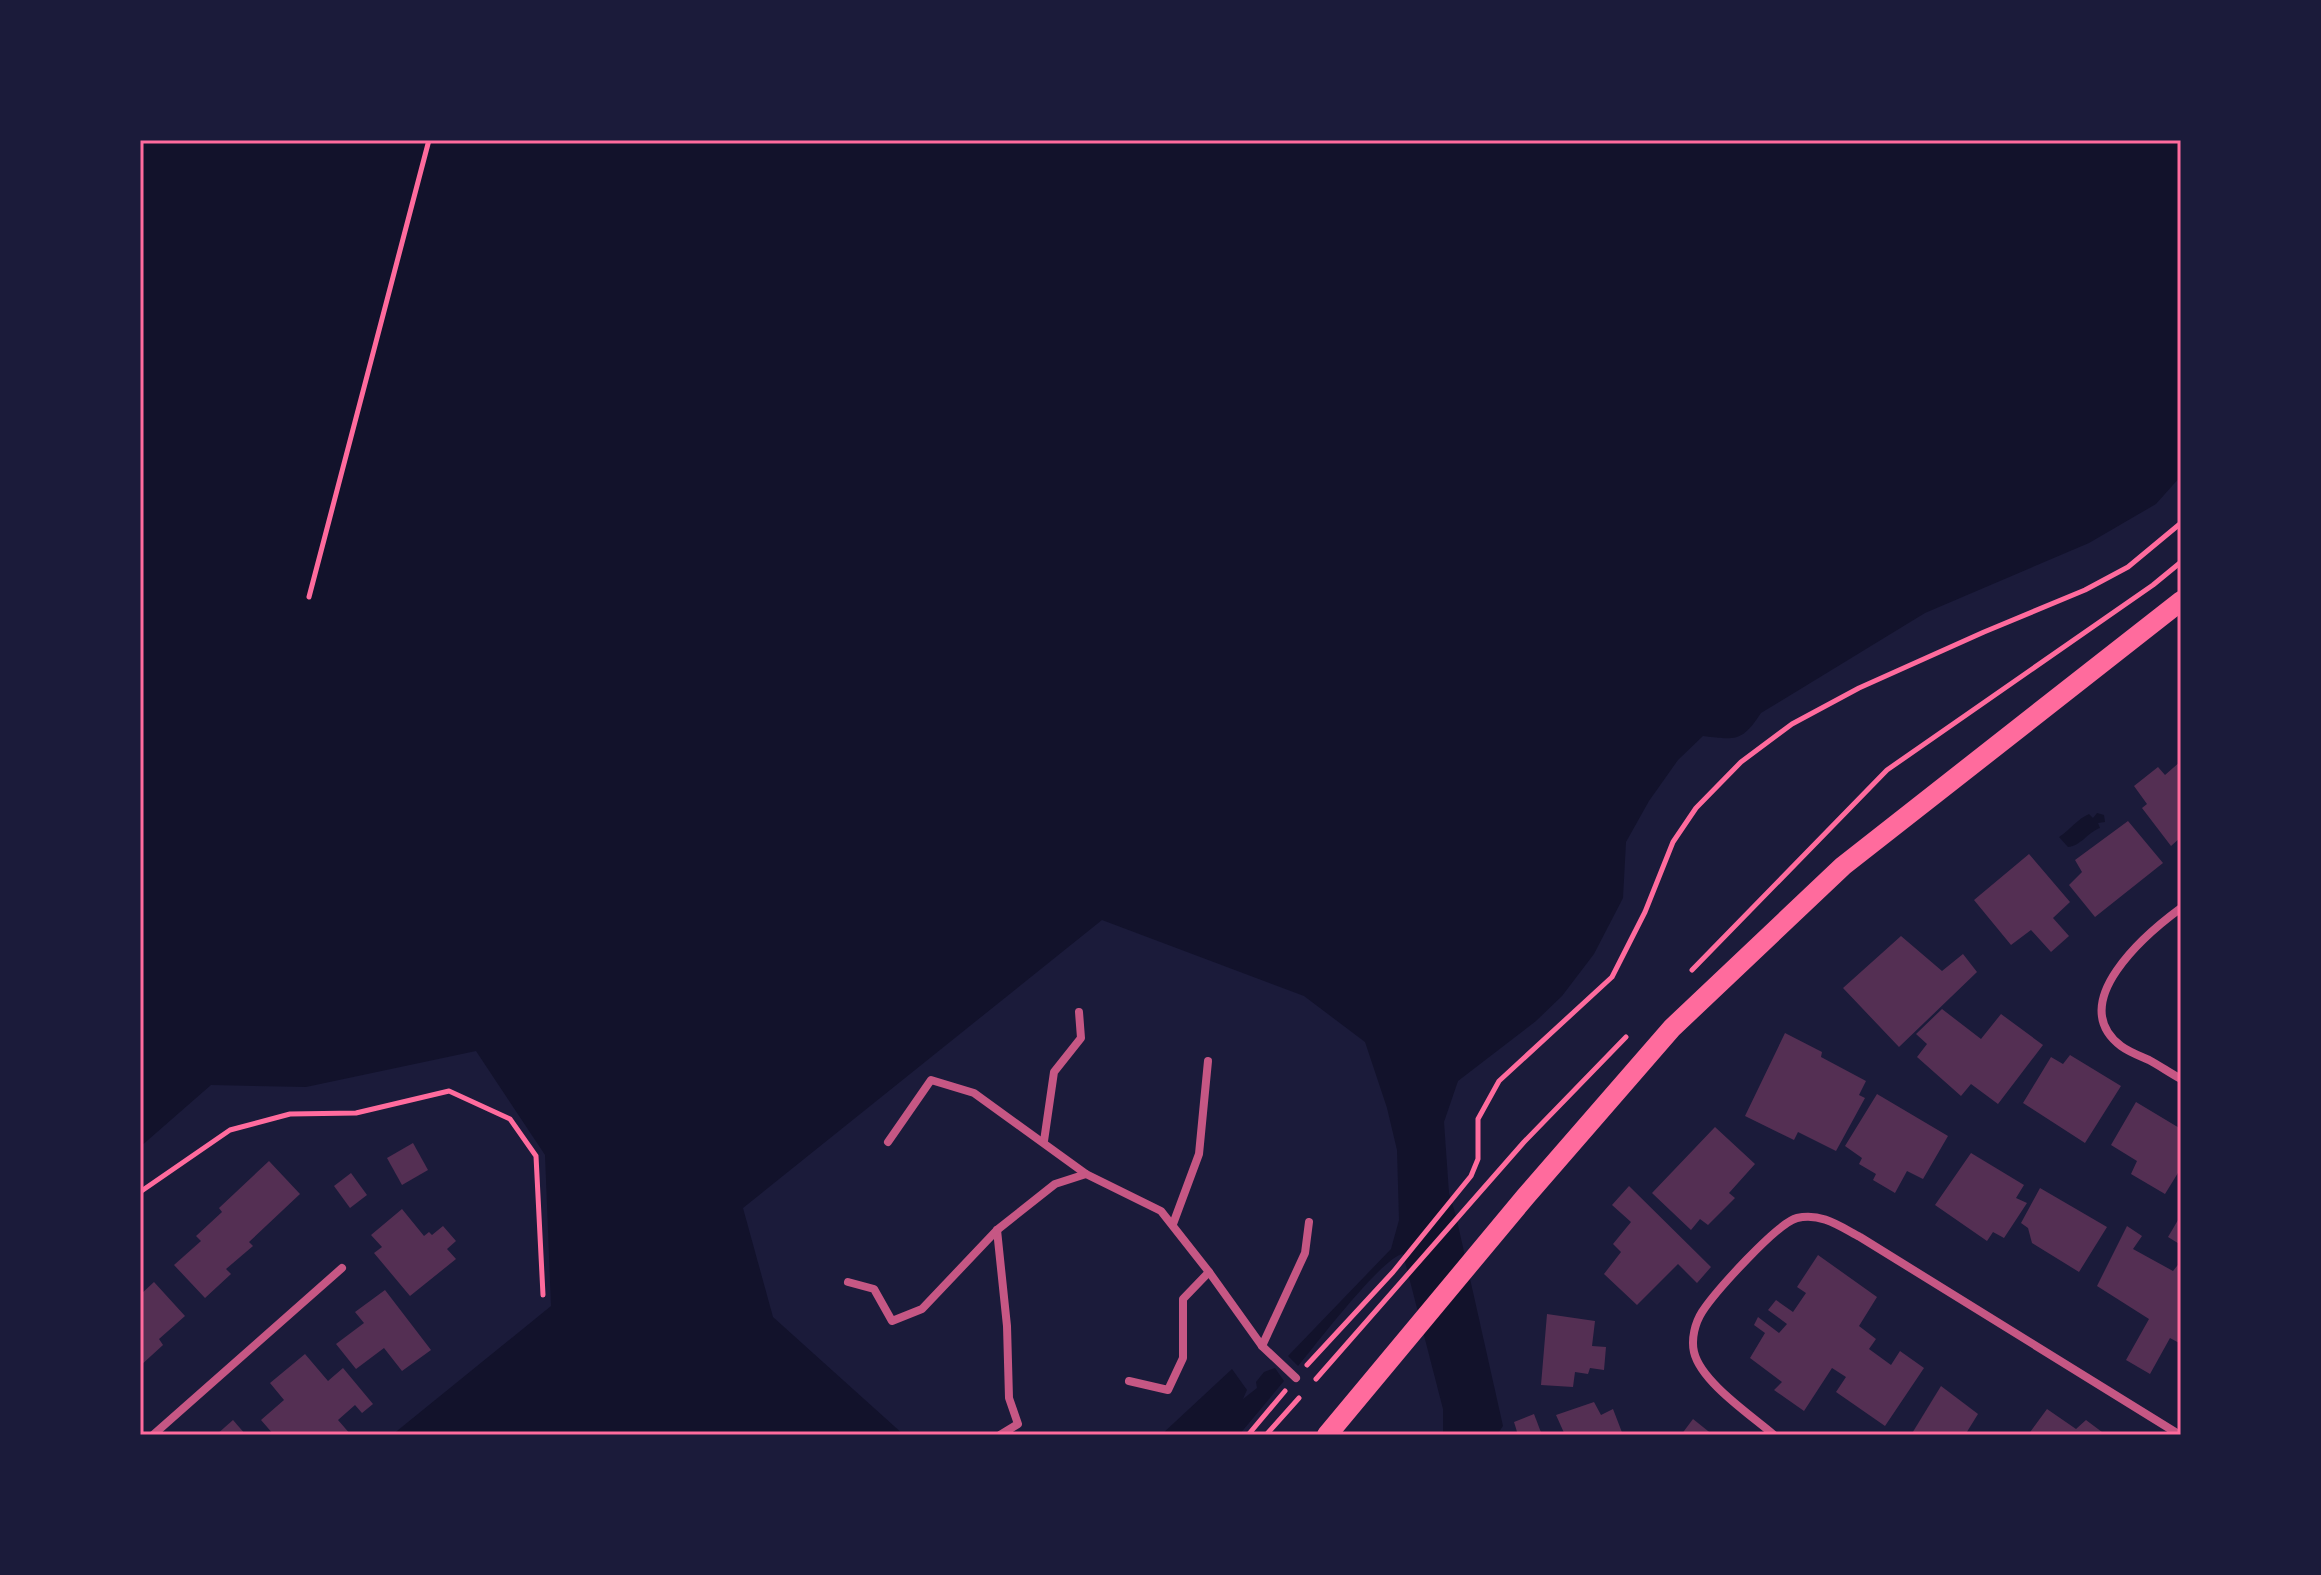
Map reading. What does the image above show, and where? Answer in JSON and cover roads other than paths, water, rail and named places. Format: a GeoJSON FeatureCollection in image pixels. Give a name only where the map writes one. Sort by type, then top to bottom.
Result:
{"type":"FeatureCollection","features":[{"type":"Feature","properties":{"kind":"main road"},"geometry":{"type":"LineString","coordinates":[[1327,1435],[1526,1196],[1672,1028],[1843,866],[2181,601]]}},
{"type":"Feature","properties":{"kind":"street"},"geometry":{"type":"LineString","coordinates":[[2181,908],[2153,929],[2124,958],[2105,996],[2103,1011],[2106,1029],[2120,1046],[2181,1079]]}},
{"type":"Feature","properties":{"kind":"street"},"geometry":{"type":"LineString","coordinates":[[1044,1141],[1054,1072],[1081,1038],[1079,1012]]}},
{"type":"Feature","properties":{"kind":"street"},"geometry":{"type":"LineString","coordinates":[[1173,1224],[1199,1154],[1208,1061]]}},
{"type":"Feature","properties":{"kind":"street"},"geometry":{"type":"LineString","coordinates":[[888,1142],[931,1080],[974,1093],[1086,1174],[1161,1211],[1262,1346],[1296,1378]]}},
{"type":"Feature","properties":{"kind":"street"},"geometry":{"type":"LineString","coordinates":[[848,1282],[874,1289],[892,1321],[922,1309],[997,1230],[1055,1184],[1086,1174]]}},
{"type":"Feature","properties":{"kind":"street"},"geometry":{"type":"LineString","coordinates":[[1774,1435],[1720,1389],[1700,1367],[1694,1351],[1694,1330],[1703,1310],[1770,1234],[1797,1218],[1824,1218],[1860,1237],[2180,1435]]}},
{"type":"Feature","properties":{"kind":"street"},"geometry":{"type":"LineString","coordinates":[[1262,1346],[1305,1253],[1309,1222]]}},
{"type":"Feature","properties":{"kind":"street"},"geometry":{"type":"LineString","coordinates":[[997,1230],[1007,1326],[1009,1398],[1018,1424],[1000,1435]]}},
{"type":"Feature","properties":{"kind":"street"},"geometry":{"type":"LineString","coordinates":[[153,1435],[342,1268]]}},
{"type":"Feature","properties":{"kind":"street"},"geometry":{"type":"LineString","coordinates":[[1129,1381],[1168,1390],[1183,1358],[1183,1299],[1209,1272]]}}]}
